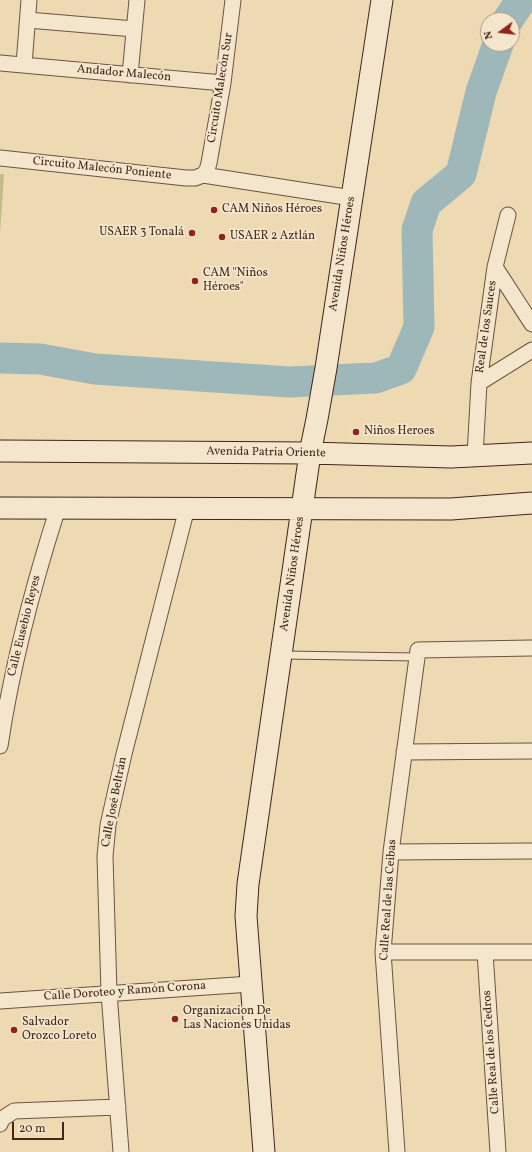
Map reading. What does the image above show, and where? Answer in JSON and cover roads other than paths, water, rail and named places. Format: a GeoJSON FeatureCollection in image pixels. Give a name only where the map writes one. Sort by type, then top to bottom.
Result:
{"type":"FeatureCollection","features":[{"type":"Feature","properties":{"kind":"street"},"geometry":{"type":"LineString","coordinates":[[24,65],[29,0]]}},
{"type":"Feature","properties":{"kind":"street"},"geometry":{"type":"LineString","coordinates":[[130,74],[137,0]]}},
{"type":"Feature","properties":{"kind":"street","name":"Circuito Malecón Sur"},"geometry":{"type":"LineString","coordinates":[[203,175],[209,163],[223,83],[233,0]]}},
{"type":"Feature","properties":{"kind":"street","name":"Avenida Niños Héroes"},"geometry":{"type":"LineString","coordinates":[[264,1152],[246,916],[248,890],[310,453],[326,368],[382,0]]}},
{"type":"Feature","properties":{"kind":"street"},"geometry":{"type":"LineString","coordinates":[[28,20],[134,29]]}},
{"type":"Feature","properties":{"kind":"street","name":"Andador Malecón"},"geometry":{"type":"LineString","coordinates":[[0,62],[223,83]]}},
{"type":"Feature","properties":{"kind":"street","name":"Circuito Malecón Poniente"},"geometry":{"type":"LineString","coordinates":[[0,158],[186,178],[195,178],[203,175],[352,198]]}},
{"type":"Feature","properties":{"kind":"street"},"geometry":{"type":"LineString","coordinates":[[495,266],[508,215]]}},
{"type":"Feature","properties":{"kind":"street","name":"Real de los Sauces"},"geometry":{"type":"LineString","coordinates":[[495,266],[532,324]]}},
{"type":"Feature","properties":{"kind":"street","name":"Real de los Sauces"},"geometry":{"type":"LineString","coordinates":[[475,456],[479,383],[495,266]]}},
{"type":"Feature","properties":{"kind":"street"},"geometry":{"type":"LineString","coordinates":[[479,383],[532,350]]}},
{"type":"Feature","properties":{"kind":"street","name":"Avenida Patria Oriente"},"geometry":{"type":"LineString","coordinates":[[0,451],[310,453],[451,457],[532,453]]}},
{"type":"Feature","properties":{"kind":"street"},"geometry":{"type":"LineString","coordinates":[[0,508],[451,509],[532,503]]}},
{"type":"Feature","properties":{"kind":"street","name":"Calle Eusebio Reyes"},"geometry":{"type":"LineString","coordinates":[[0,746],[15,663],[27,611],[41,559],[58,508]]}},
{"type":"Feature","properties":{"kind":"street","name":"Calle José Beltrán"},"geometry":{"type":"LineString","coordinates":[[121,1152],[109,993],[105,886],[105,856],[108,825],[124,754],[187,508]]}},
{"type":"Feature","properties":{"kind":"street"},"geometry":{"type":"LineString","coordinates":[[418,654],[532,648]]}},
{"type":"Feature","properties":{"kind":"street","name":"Calle Real de las Ceibas"},"geometry":{"type":"LineString","coordinates":[[397,1152],[383,952],[391,852],[418,654]]}},
{"type":"Feature","properties":{"kind":"street"},"geometry":{"type":"LineString","coordinates":[[404,752],[532,751]]}},
{"type":"Feature","properties":{"kind":"street"},"geometry":{"type":"LineString","coordinates":[[391,852],[532,851]]}},
{"type":"Feature","properties":{"kind":"street"},"geometry":{"type":"LineString","coordinates":[[383,952],[532,952]]}},
{"type":"Feature","properties":{"kind":"street","name":"Calle Real de los Cedros"},"geometry":{"type":"LineString","coordinates":[[485,952],[498,1152]]}},
{"type":"Feature","properties":{"kind":"street","name":"Calle Doroteo y Ramón Corona"},"geometry":{"type":"LineString","coordinates":[[0,1001],[251,984]]}},
{"type":"Feature","properties":{"kind":"street"},"geometry":{"type":"LineString","coordinates":[[1,1122],[14,1111],[118,1108]]}},
{"type":"Feature","properties":{"kind":"lane"},"geometry":{"type":"LineString","coordinates":[[281,655],[418,654]]}},
{"type":"Feature","properties":{"kind":"waterway"},"geometry":{"type":"LineString","coordinates":[[513,12],[521,0]]}},
{"type":"Feature","properties":{"kind":"waterway"},"geometry":{"type":"LineString","coordinates":[[0,358],[40,359],[95,369],[289,382],[376,378],[401,369],[419,327],[417,230],[426,203],[461,174],[481,92],[495,52]]}},
{"type":"Feature","properties":{"kind":"place","name":"CAM Niños Héroes"},"geometry":{"type":"Point","coordinates":[214,210]}},
{"type":"Feature","properties":{"kind":"place","name":"USAER 3 Tonalá"},"geometry":{"type":"Point","coordinates":[192,233]}},
{"type":"Feature","properties":{"kind":"place","name":"USAER 2 Aztlán"},"geometry":{"type":"Point","coordinates":[222,237]}},
{"type":"Feature","properties":{"kind":"place","name":"CAM \"Niños Héroes\""},"geometry":{"type":"Point","coordinates":[195,281]}},
{"type":"Feature","properties":{"kind":"place","name":"Niños Heroes"},"geometry":{"type":"Point","coordinates":[356,432]}},
{"type":"Feature","properties":{"kind":"place","name":"Organizacion De Las Naciones Unidas"},"geometry":{"type":"Point","coordinates":[175,1019]}},
{"type":"Feature","properties":{"kind":"place","name":"Salvador Orozco Loreto"},"geometry":{"type":"Point","coordinates":[14,1030]}}]}
